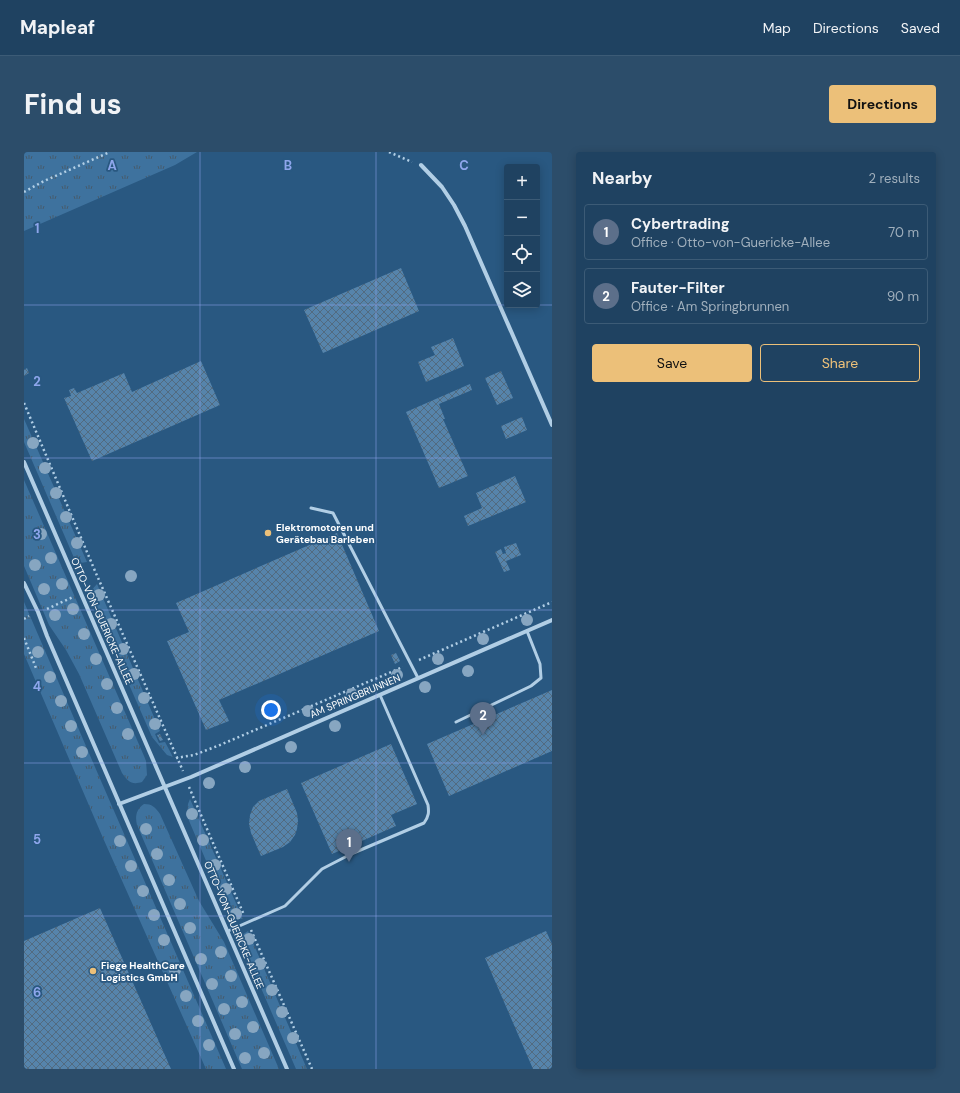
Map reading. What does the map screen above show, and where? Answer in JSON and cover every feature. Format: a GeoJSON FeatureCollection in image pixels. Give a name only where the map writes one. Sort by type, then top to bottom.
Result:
{"type":"FeatureCollection","features":[{"type":"Feature","properties":{"kind":"street"},"geometry":{"type":"LineString","coordinates":[[421,165],[442,187],[458,212],[552,425]]}},
{"type":"Feature","properties":{"kind":"street","name":"OTTO-VON-GUERICKE-ALLEE"},"geometry":{"type":"LineString","coordinates":[[24,462],[288,1069]]}},
{"type":"Feature","properties":{"kind":"street"},"geometry":{"type":"LineString","coordinates":[[24,582],[234,1069]]}},
{"type":"Feature","properties":{"kind":"street","name":"AM SPRINGBRUNNEN"},"geometry":{"type":"LineString","coordinates":[[165,787],[552,620]]}},
{"type":"Feature","properties":{"kind":"street"},"geometry":{"type":"LineString","coordinates":[[119,804],[165,787]]}},
{"type":"Feature","properties":{"kind":"lane"},"geometry":{"type":"LineString","coordinates":[[310,508],[333,513],[418,678]]}},
{"type":"Feature","properties":{"kind":"lane"},"geometry":{"type":"LineString","coordinates":[[456,722],[531,686],[541,678],[540,664],[527,631]]}},
{"type":"Feature","properties":{"kind":"lane"},"geometry":{"type":"LineString","coordinates":[[228,931],[285,906],[322,869],[351,854],[424,823],[428,818],[428,804],[380,695]]}},
{"type":"Feature","properties":{"kind":"path"},"geometry":{"type":"LineString","coordinates":[[24,192],[44,181],[110,152]]}},
{"type":"Feature","properties":{"kind":"path"},"geometry":{"type":"LineString","coordinates":[[389,152],[421,165]]}},
{"type":"Feature","properties":{"kind":"path"},"geometry":{"type":"LineString","coordinates":[[24,403],[95,572],[312,1069]]}},
{"type":"Feature","properties":{"kind":"path"},"geometry":{"type":"LineString","coordinates":[[24,619],[81,593]]}},
{"type":"Feature","properties":{"kind":"path"},"geometry":{"type":"LineString","coordinates":[[176,758],[194,754],[220,745],[552,602]]}},
{"type":"Feature","properties":{"kind":"path"},"geometry":{"type":"LineString","coordinates":[[24,638],[36,668]]}},
{"type":"Feature","properties":{"kind":"green space"},"geometry":{"type":"Polygon","coordinates":[[[24,152],[197,152],[175,165],[24,231],[24,152]]]}},
{"type":"Feature","properties":{"kind":"green space"},"geometry":{"type":"Polygon","coordinates":[[[24,419],[87,562],[80,563],[75,560],[24,442],[24,419]]]}},
{"type":"Feature","properties":{"kind":"green space"},"geometry":{"type":"Polygon","coordinates":[[[24,480],[146,761],[147,775],[142,782],[130,782],[122,773],[79,674],[66,650],[49,625],[24,566],[24,480]]]}},
{"type":"Feature","properties":{"kind":"green space"},"geometry":{"type":"Polygon","coordinates":[[[97,584],[160,731],[155,734],[159,743],[165,742],[173,757],[167,755],[152,737],[89,593],[97,584]]]}},
{"type":"Feature","properties":{"kind":"green space"},"geometry":{"type":"Polygon","coordinates":[[[24,602],[226,1069],[206,1069],[103,838],[24,654],[24,602]]]}},
{"type":"Feature","properties":{"kind":"green space"},"geometry":{"type":"Polygon","coordinates":[[[190,799],[243,919],[230,917],[187,816],[190,799]]]}},
{"type":"Feature","properties":{"kind":"green space"},"geometry":{"type":"Polygon","coordinates":[[[144,804],[153,806],[160,814],[199,901],[224,942],[279,1069],[242,1069],[137,825],[137,813],[139,808],[144,804]]]}},
{"type":"Feature","properties":{"kind":"green space"},"geometry":{"type":"Polygon","coordinates":[[[248,931],[307,1069],[296,1069],[239,937],[248,931]]]}},
{"type":"Feature","properties":{"kind":"building"},"geometry":{"type":"Polygon","coordinates":[[[401,268],[419,311],[323,353],[304,310],[401,268]]]}},
{"type":"Feature","properties":{"kind":"building"},"geometry":{"type":"Polygon","coordinates":[[[453,338],[464,366],[426,382],[418,362],[435,355],[431,347],[453,338]]]}},
{"type":"Feature","properties":{"kind":"building"},"geometry":{"type":"Polygon","coordinates":[[[201,361],[220,405],[92,461],[64,398],[71,396],[69,390],[74,388],[77,393],[124,373],[132,392],[201,361]]]}},
{"type":"Feature","properties":{"kind":"building"},"geometry":{"type":"Polygon","coordinates":[[[27,368],[29,373],[24,376],[24,370],[27,368]]]}},
{"type":"Feature","properties":{"kind":"building"},"geometry":{"type":"Polygon","coordinates":[[[501,371],[513,398],[497,405],[485,378],[501,371]]]}},
{"type":"Feature","properties":{"kind":"building"},"geometry":{"type":"Polygon","coordinates":[[[470,384],[472,390],[439,404],[445,419],[443,419],[468,476],[439,488],[406,412],[470,384]]]}},
{"type":"Feature","properties":{"kind":"building"},"geometry":{"type":"Polygon","coordinates":[[[522,417],[527,430],[506,439],[501,426],[522,417]]]}},
{"type":"Feature","properties":{"kind":"building"},"geometry":{"type":"Polygon","coordinates":[[[515,476],[526,502],[468,526],[464,516],[482,508],[476,493],[515,476]]]}},
{"type":"Feature","properties":{"kind":"building"},"geometry":{"type":"Polygon","coordinates":[[[337,533],[379,631],[219,700],[229,721],[206,730],[167,641],[189,632],[176,603],[337,533]]]}},
{"type":"Feature","properties":{"kind":"building"},"geometry":{"type":"Polygon","coordinates":[[[516,543],[521,555],[506,561],[510,570],[504,572],[495,552],[501,549],[503,554],[506,553],[504,547],[516,543]]]}},
{"type":"Feature","properties":{"kind":"building"},"geometry":{"type":"Polygon","coordinates":[[[396,653],[400,661],[395,664],[391,655],[396,653]]]}},
{"type":"Feature","properties":{"kind":"building"},"geometry":{"type":"Polygon","coordinates":[[[552,690],[552,751],[449,796],[427,744],[552,690]]]}},
{"type":"Feature","properties":{"kind":"building"},"geometry":{"type":"Polygon","coordinates":[[[160,734],[163,740],[160,741],[157,735],[160,734]]]}},
{"type":"Feature","properties":{"kind":"building"},"geometry":{"type":"Polygon","coordinates":[[[391,744],[417,804],[391,815],[396,826],[332,854],[301,783],[391,744]]]}},
{"type":"Feature","properties":{"kind":"building"},"geometry":{"type":"Polygon","coordinates":[[[287,789],[297,813],[298,821],[295,835],[290,842],[283,847],[261,856],[251,833],[249,824],[253,807],[259,801],[287,789]]]}},
{"type":"Feature","properties":{"kind":"building"},"geometry":{"type":"Polygon","coordinates":[[[100,908],[171,1069],[24,1069],[24,941],[100,908]]]}},
{"type":"Feature","properties":{"kind":"building"},"geometry":{"type":"Polygon","coordinates":[[[546,931],[552,944],[552,1069],[533,1069],[485,958],[546,931]]]}},
{"type":"Feature","properties":{"kind":"place","name":"Elektromotoren und Gerätebau Barleben"},"geometry":{"type":"Point","coordinates":[268,533]}},
{"type":"Feature","properties":{"kind":"place","name":"Fauter-Filter"},"geometry":{"type":"Point","coordinates":[483,735]}},
{"type":"Feature","properties":{"kind":"place","name":"Cybertrading"},"geometry":{"type":"Point","coordinates":[349,862]}},
{"type":"Feature","properties":{"kind":"place","name":"Fiege HealthCare Logistics GmbH"},"geometry":{"type":"Point","coordinates":[93,971]}}]}
